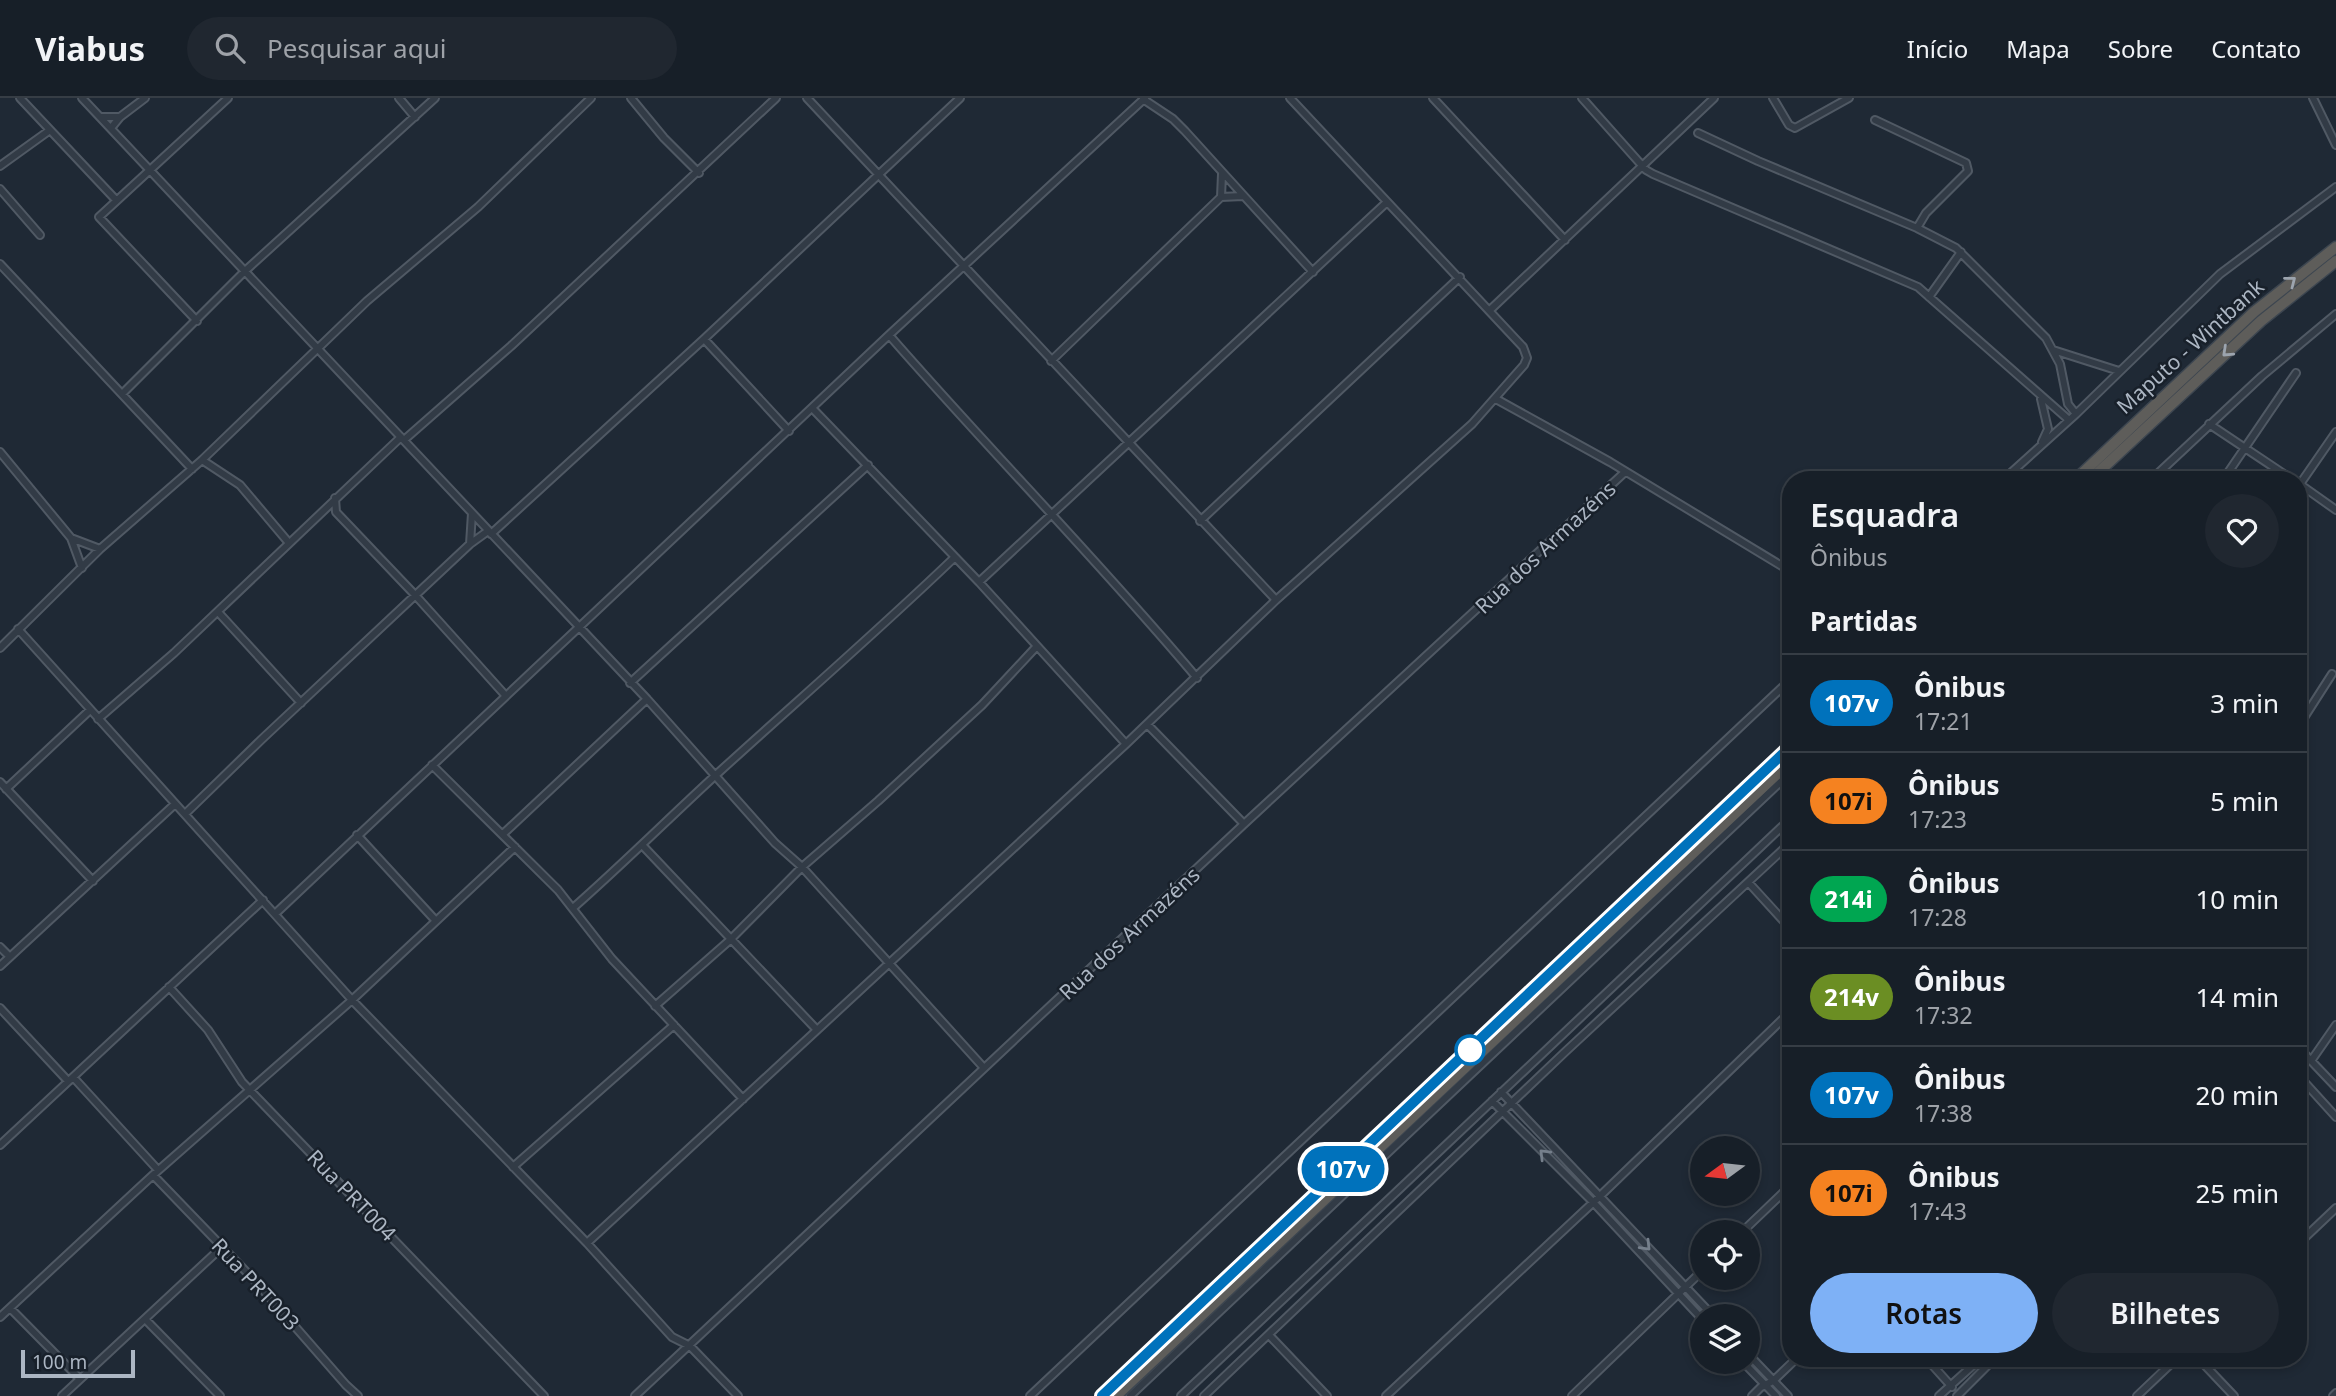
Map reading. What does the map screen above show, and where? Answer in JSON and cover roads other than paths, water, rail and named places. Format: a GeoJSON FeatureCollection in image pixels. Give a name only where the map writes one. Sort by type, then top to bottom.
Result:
{"type":"FeatureCollection","features":[{"type":"Feature","properties":{"kind":"highway","name":"Maputo - Wintbank"},"geometry":{"type":"LineString","coordinates":[[2085,471],[2254,312],[2336,247]]}},
{"type":"Feature","properties":{"kind":"highway","name":"Maputo - Wintbank"},"geometry":{"type":"LineString","coordinates":[[2100,471],[2261,320],[2336,261]]}},
{"type":"Feature","properties":{"kind":"highway"},"geometry":{"type":"LineString","coordinates":[[1102,1396],[1782,755]]}},
{"type":"Feature","properties":{"kind":"highway"},"geometry":{"type":"LineString","coordinates":[[1116,1396],[1782,770]]}},
{"type":"Feature","properties":{"kind":"street"},"geometry":{"type":"LineString","coordinates":[[20,98],[116,200]]}},
{"type":"Feature","properties":{"kind":"street"},"geometry":{"type":"LineString","coordinates":[[82,98],[647,699],[775,843],[802,867],[984,1068]]}},
{"type":"Feature","properties":{"kind":"street"},"geometry":{"type":"LineString","coordinates":[[111,128],[120,117],[145,98]]}},
{"type":"Feature","properties":{"kind":"street"},"geometry":{"type":"LineString","coordinates":[[197,321],[100,219],[100,214],[228,98]]}},
{"type":"Feature","properties":{"kind":"street"},"geometry":{"type":"LineString","coordinates":[[399,98],[415,117]]}},
{"type":"Feature","properties":{"kind":"street"},"geometry":{"type":"LineString","coordinates":[[122,394],[245,271],[435,98]]}},
{"type":"Feature","properties":{"kind":"street"},"geometry":{"type":"LineString","coordinates":[[0,648],[100,549],[202,460],[402,270],[478,207],[591,98]]}},
{"type":"Feature","properties":{"kind":"street"},"geometry":{"type":"LineString","coordinates":[[631,98],[664,138],[699,173]]}},
{"type":"Feature","properties":{"kind":"street"},"geometry":{"type":"LineString","coordinates":[[98,719],[218,612],[335,498],[511,346],[615,247],[699,173],[776,98]]}},
{"type":"Feature","properties":{"kind":"street"},"geometry":{"type":"LineString","coordinates":[[807,98],[1276,600]]}},
{"type":"Feature","properties":{"kind":"street"},"geometry":{"type":"LineString","coordinates":[[185,814],[470,544],[489,533],[704,339],[960,98]]}},
{"type":"Feature","properties":{"kind":"street"},"geometry":{"type":"LineString","coordinates":[[275,913],[1144,98],[1173,119],[1313,272]]}},
{"type":"Feature","properties":{"kind":"street"},"geometry":{"type":"LineString","coordinates":[[587,1243],[1197,678],[1276,600],[1472,424],[1524,365],[1527,358],[1523,347],[1290,98]]}},
{"type":"Feature","properties":{"kind":"street"},"geometry":{"type":"LineString","coordinates":[[1433,98],[1566,240]]}},
{"type":"Feature","properties":{"kind":"street"},"geometry":{"type":"LineString","coordinates":[[1582,98],[1653,174],[1908,282],[1929,297],[2069,420]]}},
{"type":"Feature","properties":{"kind":"street"},"geometry":{"type":"LineString","coordinates":[[1490,310],[1714,98]]}},
{"type":"Feature","properties":{"kind":"street"},"geometry":{"type":"LineString","coordinates":[[1773,98],[1789,125],[1795,128],[1849,98]]}},
{"type":"Feature","properties":{"kind":"street"},"geometry":{"type":"LineString","coordinates":[[2313,98],[2336,145]]}},
{"type":"Feature","properties":{"kind":"street"},"geometry":{"type":"LineString","coordinates":[[100,117],[120,117]]}},
{"type":"Feature","properties":{"kind":"street"},"geometry":{"type":"LineString","coordinates":[[1875,120],[1966,163],[1968,167],[1968,171],[1926,214],[1917,228]]}},
{"type":"Feature","properties":{"kind":"street"},"geometry":{"type":"LineString","coordinates":[[0,166],[50,130]]}},
{"type":"Feature","properties":{"kind":"street"},"geometry":{"type":"LineString","coordinates":[[1698,133],[1917,228],[1961,252],[2013,303],[2053,350],[2060,364],[2068,404],[2076,414]]}},
{"type":"Feature","properties":{"kind":"street"},"geometry":{"type":"LineString","coordinates":[[1221,197],[1222,173]]}},
{"type":"Feature","properties":{"kind":"street"},"geometry":{"type":"LineString","coordinates":[[2013,471],[2220,274],[2336,187]]}},
{"type":"Feature","properties":{"kind":"street"},"geometry":{"type":"LineString","coordinates":[[0,188],[40,235]]}},
{"type":"Feature","properties":{"kind":"street"},"geometry":{"type":"LineString","coordinates":[[1051,361],[1221,197],[1242,196]]}},
{"type":"Feature","properties":{"kind":"street"},"geometry":{"type":"LineString","coordinates":[[979,582],[1387,202]]}},
{"type":"Feature","properties":{"kind":"street"},"geometry":{"type":"LineString","coordinates":[[1929,297],[1961,252]]}},
{"type":"Feature","properties":{"kind":"street"},"geometry":{"type":"LineString","coordinates":[[0,264],[192,468]]}},
{"type":"Feature","properties":{"kind":"street"},"geometry":{"type":"LineString","coordinates":[[1200,521],[1460,277]]}},
{"type":"Feature","properties":{"kind":"street"},"geometry":{"type":"LineString","coordinates":[[2160,471],[2262,376],[2336,314]]}},
{"type":"Feature","properties":{"kind":"street"},"geometry":{"type":"LineString","coordinates":[[889,335],[1197,678]]}},
{"type":"Feature","properties":{"kind":"street"},"geometry":{"type":"LineString","coordinates":[[704,339],[789,431]]}},
{"type":"Feature","properties":{"kind":"street"},"geometry":{"type":"LineString","coordinates":[[2053,350],[2119,371]]}},
{"type":"Feature","properties":{"kind":"street"},"geometry":{"type":"LineString","coordinates":[[2229,471],[2296,373]]}},
{"type":"Feature","properties":{"kind":"street"},"geometry":{"type":"LineString","coordinates":[[2040,396],[2045,407],[2048,429],[2040,447]]}},
{"type":"Feature","properties":{"kind":"street"},"geometry":{"type":"LineString","coordinates":[[1496,399],[1782,566]]}},
{"type":"Feature","properties":{"kind":"street"},"geometry":{"type":"LineString","coordinates":[[813,409],[979,582],[1126,744]]}},
{"type":"Feature","properties":{"kind":"street"},"geometry":{"type":"LineString","coordinates":[[2209,424],[2280,471]]}},
{"type":"Feature","properties":{"kind":"street"},"geometry":{"type":"LineString","coordinates":[[2306,471],[2336,432]]}},
{"type":"Feature","properties":{"kind":"street"},"geometry":{"type":"LineString","coordinates":[[0,452],[71,538],[82,568]]}},
{"type":"Feature","properties":{"kind":"street"},"geometry":{"type":"LineString","coordinates":[[202,460],[240,485],[289,543]]}},
{"type":"Feature","properties":{"kind":"street"},"geometry":{"type":"LineString","coordinates":[[631,682],[868,465]]}},
{"type":"Feature","properties":{"kind":"street","name":"Rua dos Armazéns"},"geometry":{"type":"LineString","coordinates":[[635,1396],[1244,824],[1625,472]]}},
{"type":"Feature","properties":{"kind":"street"},"geometry":{"type":"LineString","coordinates":[[2307,490],[2336,510]]}},
{"type":"Feature","properties":{"kind":"street"},"geometry":{"type":"LineString","coordinates":[[335,498],[336,512],[505,695]]}},
{"type":"Feature","properties":{"kind":"street"},"geometry":{"type":"LineString","coordinates":[[322,512],[336,512]]}},
{"type":"Feature","properties":{"kind":"street"},"geometry":{"type":"LineString","coordinates":[[470,544],[472,513]]}},
{"type":"Feature","properties":{"kind":"street"},"geometry":{"type":"LineString","coordinates":[[71,538],[100,549]]}},
{"type":"Feature","properties":{"kind":"street"},"geometry":{"type":"LineString","coordinates":[[573,908],[643,846],[715,776],[896,615],[955,557]]}},
{"type":"Feature","properties":{"kind":"street"},"geometry":{"type":"LineString","coordinates":[[218,612],[301,703]]}},
{"type":"Feature","properties":{"kind":"street"},"geometry":{"type":"LineString","coordinates":[[18,629],[352,1000],[587,1243],[672,1337],[690,1346],[738,1396]]}},
{"type":"Feature","properties":{"kind":"street"},"geometry":{"type":"LineString","coordinates":[[655,1006],[730,940],[802,867],[878,802],[982,705],[1037,646]]}},
{"type":"Feature","properties":{"kind":"street"},"geometry":{"type":"LineString","coordinates":[[2307,713],[2332,674]]}},
{"type":"Feature","properties":{"kind":"street"},"geometry":{"type":"LineString","coordinates":[[1030,1396],[1782,688]]}},
{"type":"Feature","properties":{"kind":"street"},"geometry":{"type":"LineString","coordinates":[[503,834],[647,699]]}},
{"type":"Feature","properties":{"kind":"street"},"geometry":{"type":"LineString","coordinates":[[6,789],[90,710]]}},
{"type":"Feature","properties":{"kind":"street"},"geometry":{"type":"LineString","coordinates":[[1147,724],[1244,824]]}},
{"type":"Feature","properties":{"kind":"street"},"geometry":{"type":"LineString","coordinates":[[432,765],[558,890],[612,959],[743,1099]]}},
{"type":"Feature","properties":{"kind":"street"},"geometry":{"type":"LineString","coordinates":[[1130,1396],[1782,781]]}},
{"type":"Feature","properties":{"kind":"street"},"geometry":{"type":"LineString","coordinates":[[0,782],[93,881]]}},
{"type":"Feature","properties":{"kind":"street"},"geometry":{"type":"LineString","coordinates":[[0,966],[175,804]]}},
{"type":"Feature","properties":{"kind":"street"},"geometry":{"type":"LineString","coordinates":[[1181,1396],[1782,827]]}},
{"type":"Feature","properties":{"kind":"street"},"geometry":{"type":"LineString","coordinates":[[357,835],[436,921]]}},
{"type":"Feature","properties":{"kind":"street"},"geometry":{"type":"LineString","coordinates":[[643,846],[817,1030]]}},
{"type":"Feature","properties":{"kind":"street"},"geometry":{"type":"LineString","coordinates":[[0,1317],[155,1172],[352,1000],[515,847]]}},
{"type":"Feature","properties":{"kind":"street"},"geometry":{"type":"LineString","coordinates":[[1204,1396],[1782,851]]}},
{"type":"Feature","properties":{"kind":"street"},"geometry":{"type":"LineString","coordinates":[[1748,883],[1782,919]]}},
{"type":"Feature","properties":{"kind":"street"},"geometry":{"type":"LineString","coordinates":[[0,1144],[263,900]]}},
{"type":"Feature","properties":{"kind":"street"},"geometry":{"type":"LineString","coordinates":[[0,947],[10,957]]}},
{"type":"Feature","properties":{"kind":"street","name":"Rua PRT004"},"geometry":{"type":"LineString","coordinates":[[169,987],[208,1030],[238,1076],[544,1396]]}},
{"type":"Feature","properties":{"kind":"street","name":"Rua PRT003"},"geometry":{"type":"LineString","coordinates":[[0,1008],[71,1079],[358,1396]]}},
{"type":"Feature","properties":{"kind":"street"},"geometry":{"type":"LineString","coordinates":[[1386,1396],[1599,1197],[1782,1020]]}},
{"type":"Feature","properties":{"kind":"street"},"geometry":{"type":"LineString","coordinates":[[513,1167],[674,1025]]}},
{"type":"Feature","properties":{"kind":"street"},"geometry":{"type":"LineString","coordinates":[[2311,1060],[2336,1025]]}},
{"type":"Feature","properties":{"kind":"street"},"geometry":{"type":"LineString","coordinates":[[2307,1056],[2336,1087]]}},
{"type":"Feature","properties":{"kind":"street"},"geometry":{"type":"LineString","coordinates":[[2307,1085],[2336,1117]]}},
{"type":"Feature","properties":{"kind":"street"},"geometry":{"type":"LineString","coordinates":[[1502,1092],[1702,1304]]}},
{"type":"Feature","properties":{"kind":"street"},"geometry":{"type":"LineString","coordinates":[[1492,1101],[1690,1306]]}},
{"type":"Feature","properties":{"kind":"street"},"geometry":{"type":"LineString","coordinates":[[1755,1220],[1782,1194]]}},
{"type":"Feature","properties":{"kind":"street"},"geometry":{"type":"LineString","coordinates":[[2307,1235],[2336,1208]]}},
{"type":"Feature","properties":{"kind":"street"},"geometry":{"type":"LineString","coordinates":[[65,1395],[222,1247]]}},
{"type":"Feature","properties":{"kind":"street"},"geometry":{"type":"LineString","coordinates":[[1572,1396],[1690,1282]]}},
{"type":"Feature","properties":{"kind":"street"},"geometry":{"type":"LineString","coordinates":[[10,1308],[80,1379]]}},
{"type":"Feature","properties":{"kind":"street"},"geometry":{"type":"LineString","coordinates":[[145,1320],[220,1396]]}},
{"type":"Feature","properties":{"kind":"street"},"geometry":{"type":"LineString","coordinates":[[1269,1335],[1327,1396]]}},
{"type":"Feature","properties":{"kind":"street"},"geometry":{"type":"LineString","coordinates":[[1760,1367],[1788,1396]]}},
{"type":"Feature","properties":{"kind":"street"},"geometry":{"type":"LineString","coordinates":[[1752,1396],[1788,1367]]}},
{"type":"Feature","properties":{"kind":"street"},"geometry":{"type":"LineString","coordinates":[[1934,1367],[1959,1395],[1986,1367]]}},
{"type":"Feature","properties":{"kind":"street"},"geometry":{"type":"LineString","coordinates":[[1939,1396],[1971,1367]]}},
{"type":"Feature","properties":{"kind":"street"},"geometry":{"type":"LineString","coordinates":[[2137,1396],[2168,1367]]}},
{"type":"Feature","properties":{"kind":"street"},"geometry":{"type":"LineString","coordinates":[[2207,1367],[2234,1396]]}},
{"type":"Feature","properties":{"kind":"street"},"geometry":{"type":"LineString","coordinates":[[1754,1374],[1776,1396]]}}]}
